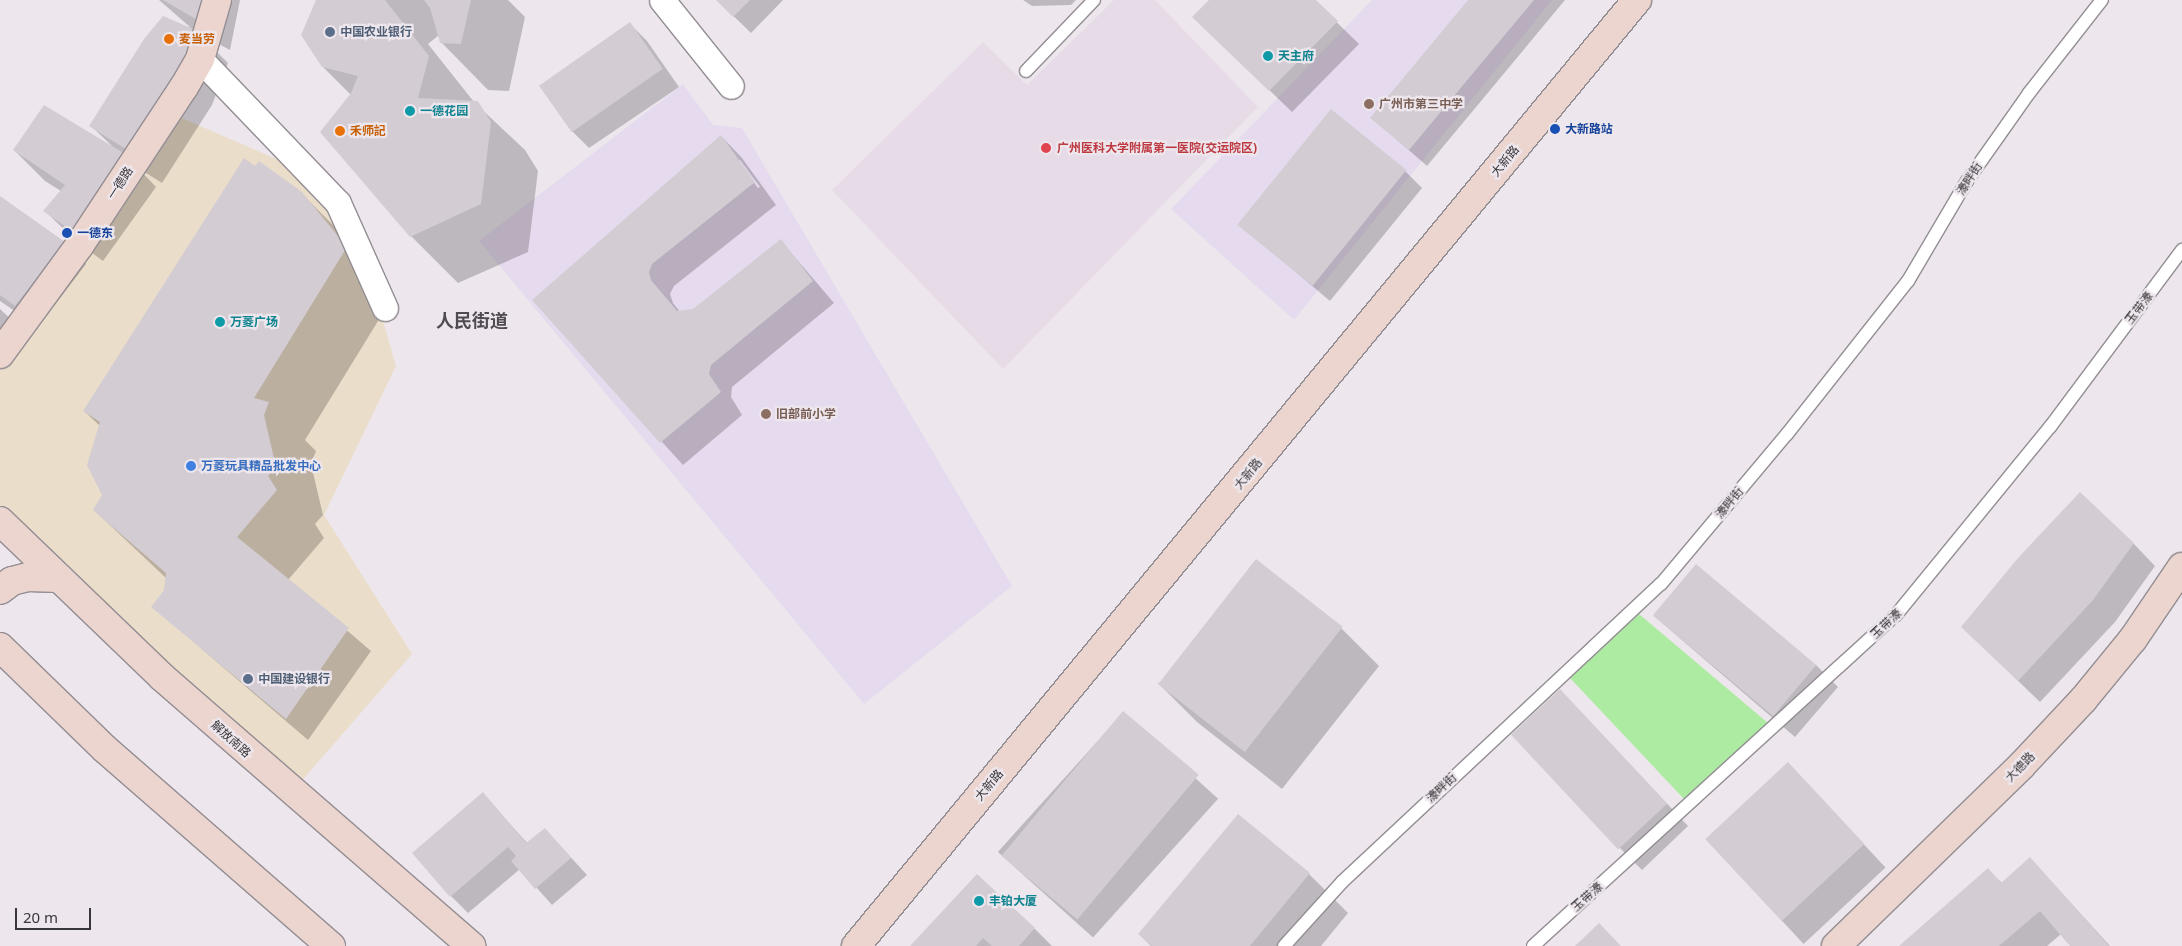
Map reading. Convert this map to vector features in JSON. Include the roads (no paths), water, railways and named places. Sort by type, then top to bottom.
[{"type":"main road","name":"一德路","points":[[0,354],[79,246],[200,59],[217,0]]},
{"type":"main road","name":"大新路","points":[[856,946],[1637,0]]},
{"type":"main road","name":"解放南路","points":[[0,522],[162,677],[471,946]]},
{"type":"main road","name":"大德路","points":[[1836,946],[2021,766],[2083,700],[2133,638],[2182,567]]},
{"type":"main road","points":[[0,590],[12,581],[28,577],[59,578]]},
{"type":"main road","points":[[0,647],[105,750],[331,946]]},
{"type":"street","points":[[662,0],[731,86]]},
{"type":"street","points":[[200,59],[338,203],[385,308]]},
{"type":"lane","points":[[1026,71],[1094,0]]},
{"type":"lane","name":"濠畔街","points":[[1284,946],[1349,875],[1661,584],[1787,434],[1908,281],[1967,181],[2029,93],[2102,0]]},
{"type":"lane","name":"玉带濠","points":[[1534,946],[1896,615],[2050,427],[2182,250]]},
{"type":"place","name":"中国农业银行","points":[[330,32]]},
{"type":"place","name":"麦当劳","points":[[169,39]]},
{"type":"place","name":"天主府","points":[[1268,56]]},
{"type":"place","name":"广州市第三中学","points":[[1369,104]]},
{"type":"place","name":"一德花园","points":[[410,111]]},
{"type":"place","name":"大新路站","points":[[1555,129]]},
{"type":"place","name":"禾师記","points":[[340,131]]},
{"type":"place","name":"广州医科大学附属第一医院(交运院区)","points":[[1046,148]]},
{"type":"place","name":"一德东","points":[[67,233]]},
{"type":"place","name":"万菱广场","points":[[220,322]]},
{"type":"place","name":"旧部前小学","points":[[766,414]]},
{"type":"place","name":"万菱玩具精品批发中心","points":[[191,466]]},
{"type":"place","name":"中国建设银行","points":[[248,679]]},
{"type":"place","name":"丰铂大厦","points":[[979,901]]},
{"type":"district","name":"人民街道","points":[[472,320]]}]
